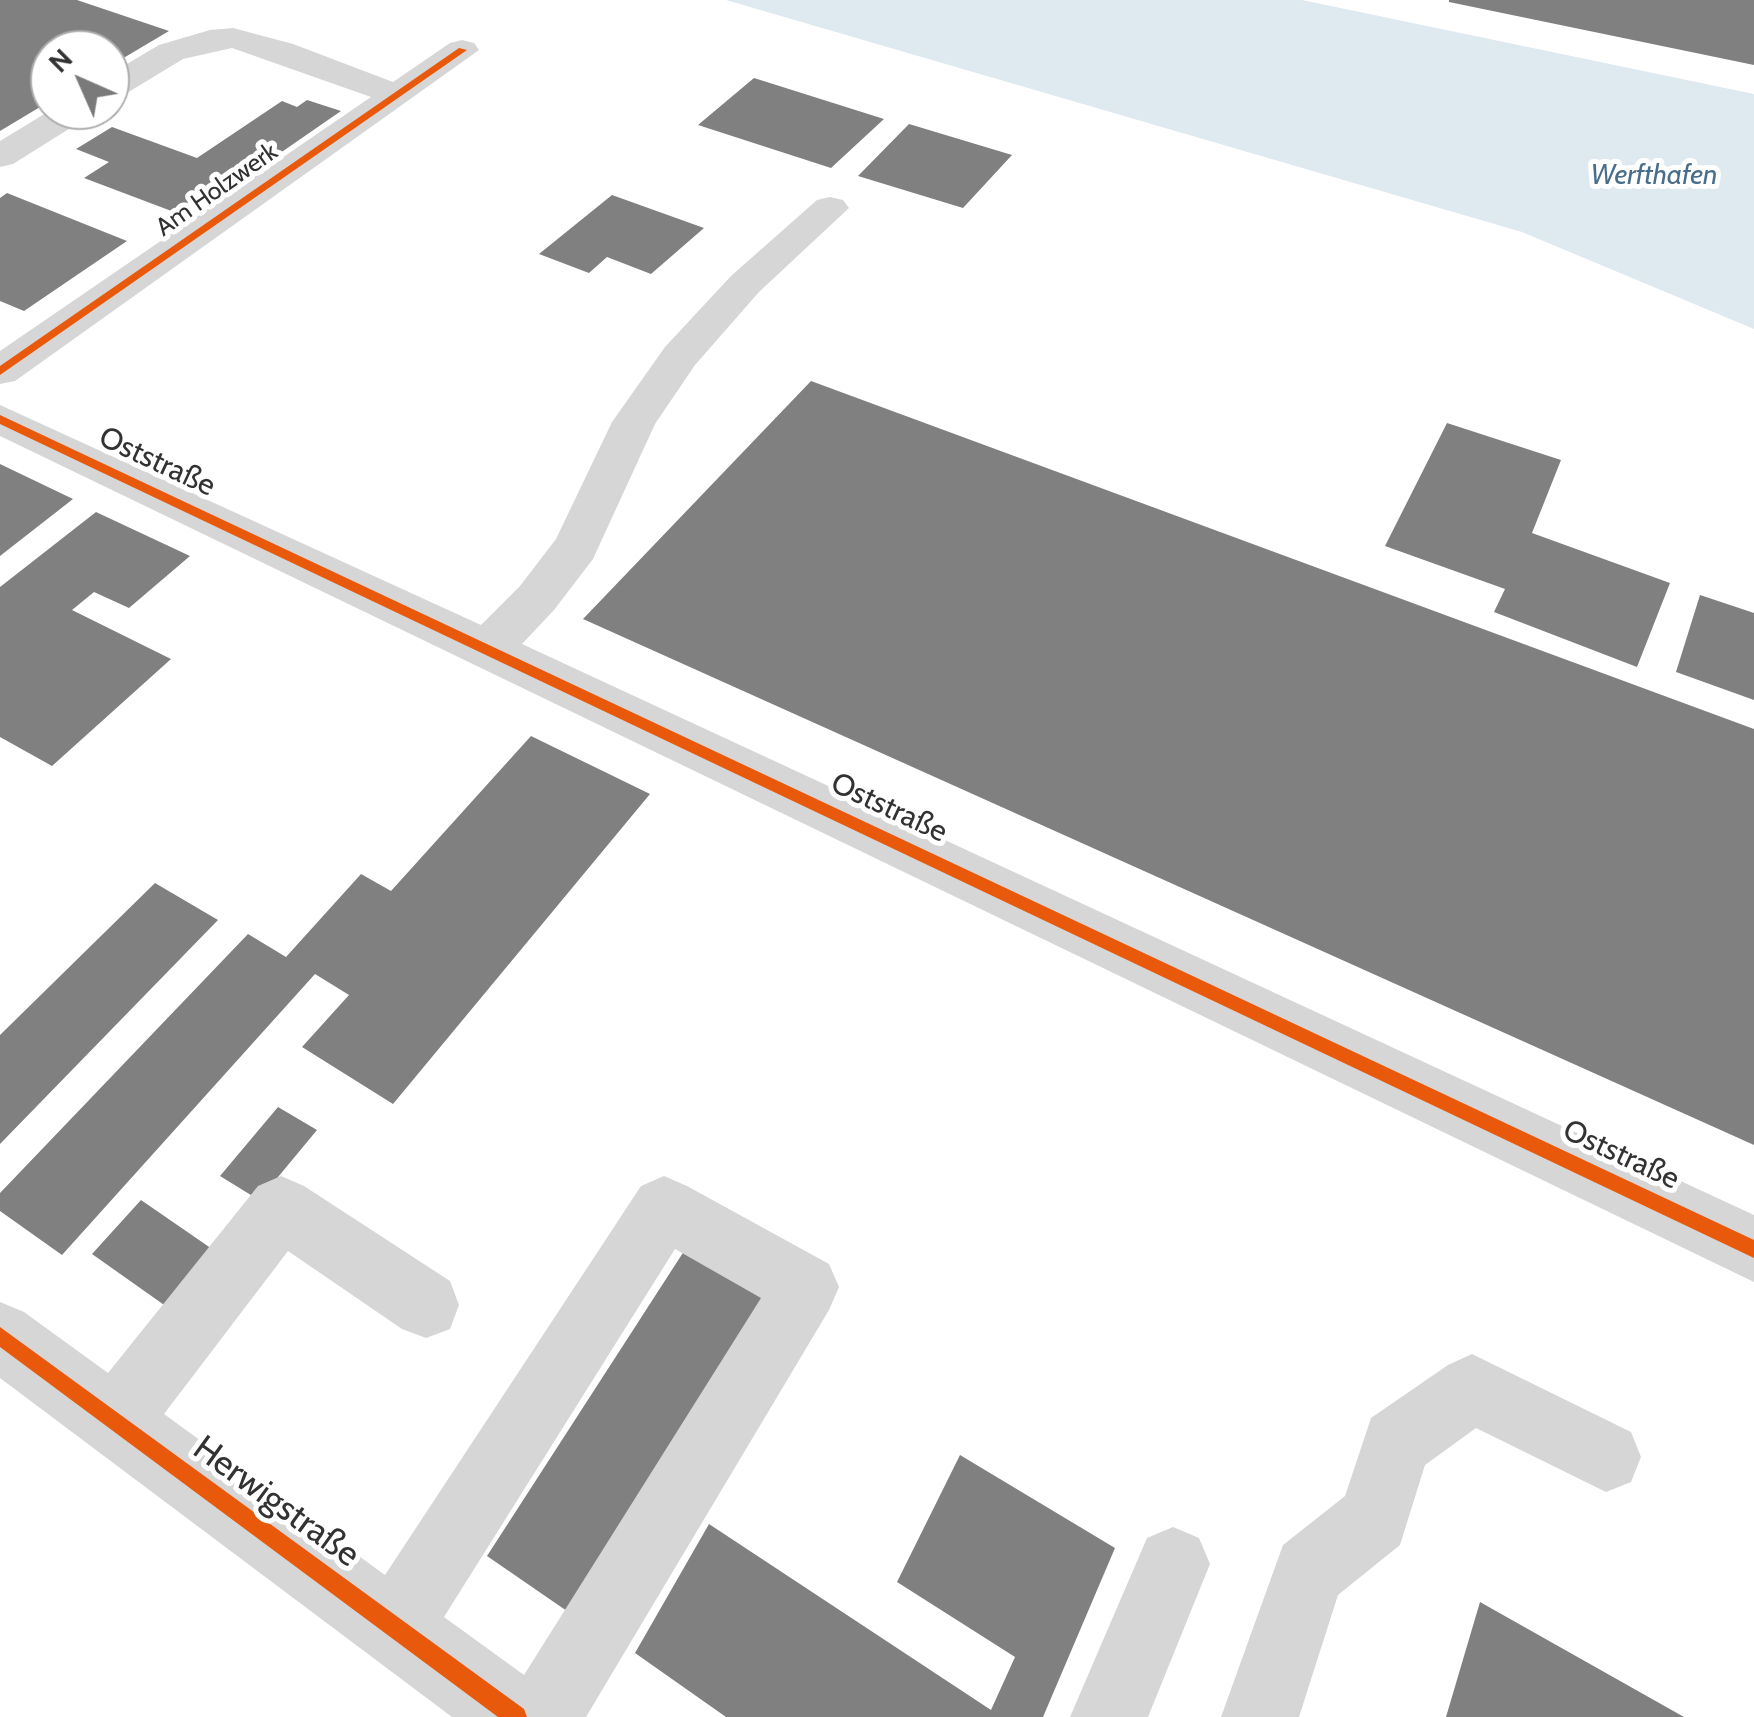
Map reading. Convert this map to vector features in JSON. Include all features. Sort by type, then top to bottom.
[{"type":"street","points":[[130,77],[171,52],[210,40],[234,38],[397,95]]},
{"type":"street","name":"Am Holzwerk","points":[[0,371],[462,50]]},
{"type":"street","points":[[0,156],[43,130]]},
{"type":"street","points":[[489,648],[576,547],[634,422],[680,356],[745,284],[830,208]]},
{"type":"street","name":"Oststraße","points":[[0,418],[1754,1249]]},
{"type":"street","points":[[115,1421],[281,1208],[426,1304]]},
{"type":"street","points":[[395,1627],[664,1208],[806,1287],[542,1717]]},
{"type":"street","name":"Herwigstraße","points":[[0,1336],[516,1717]]},
{"type":"street","points":[[1260,1717],[1309,1570],[1374,1519],[1396,1443],[1472,1389],[1606,1457]]},
{"type":"street","points":[[1109,1717],[1174,1564]]},
{"type":"water","name":"Werfthafen","points":[[726,0],[1302,0],[1754,94],[1754,329],[1522,232]]},
{"type":"building","points":[[0,0],[77,0],[169,31],[130,54],[130,30],[30,30],[30,113],[0,131]]},
{"type":"building","points":[[1754,0],[1754,65],[1449,2]]},
{"type":"building","points":[[754,78],[884,119],[831,168],[698,125]]},
{"type":"building","points":[[307,100],[341,111],[247,176],[234,171],[174,212],[84,178],[109,162],[76,149],[107,130],[120,130],[197,158],[282,101],[297,107]]},
{"type":"building","points":[[909,124],[1012,155],[963,208],[858,176]]},
{"type":"building","points":[[7,193],[127,241],[24,311],[0,301],[0,198]]},
{"type":"building","points":[[612,195],[704,228],[651,274],[607,257],[589,273],[539,254]]},
{"type":"building","points":[[811,381],[1754,729],[1754,1145],[583,619]]},
{"type":"building","points":[[1447,423],[1561,460],[1532,533],[1670,583],[1637,667],[1494,612],[1505,589],[1385,546]]},
{"type":"building","points":[[0,464],[73,499],[0,556]]},
{"type":"building","points":[[96,512],[190,556],[129,608],[94,592],[72,610],[171,659],[52,766],[0,737],[0,587]]},
{"type":"building","points":[[1700,595],[1754,613],[1754,700],[1676,672]]},
{"type":"building","points":[[531,736],[650,794],[393,1104],[302,1047],[349,995],[315,974],[62,1255],[0,1211],[0,1193],[248,934],[286,957],[361,874],[391,891]]},
{"type":"building","points":[[155,883],[218,920],[0,1144],[0,1035]]},
{"type":"building","points":[[278,1107],[317,1130],[259,1200],[220,1176]]},
{"type":"building","points":[[141,1200],[215,1251],[167,1307],[92,1254]]},
{"type":"building","points":[[688,1245],[774,1295],[580,1620],[487,1556]]},
{"type":"building","points":[[960,1455],[1115,1548],[1043,1717],[726,1717],[635,1653],[709,1524],[991,1710],[1015,1657],[897,1582]]},
{"type":"building","points":[[1480,1602],[1684,1717],[1446,1717]]},
{"type":"cycle path","points":[[0,371],[462,50]]},
{"type":"cycle path","points":[[0,419],[1754,1249]]},
{"type":"cycle path","points":[[0,1336],[516,1717]]}]
